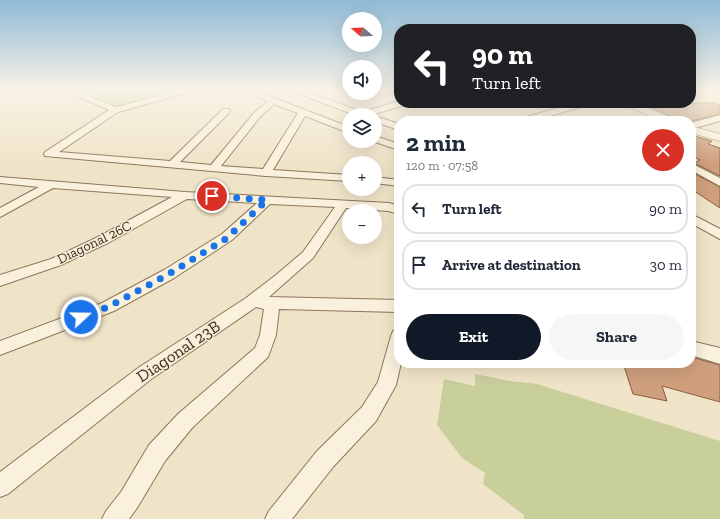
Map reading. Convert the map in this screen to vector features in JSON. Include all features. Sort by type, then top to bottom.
[{"type":"street","points":[[106,115],[49,154],[266,173],[342,178]]},
{"type":"street","points":[[172,165],[222,115]]},
{"type":"street","points":[[214,168],[257,115]]},
{"type":"street","points":[[266,173],[301,115]]},
{"type":"street","points":[[311,115],[342,128]]},
{"type":"street","points":[[696,125],[720,118]]},
{"type":"street","points":[[382,121],[394,125]]},
{"type":"street","points":[[335,125],[342,122]]},
{"type":"street","points":[[696,131],[720,138]]},
{"type":"street","points":[[382,141],[394,145]]},
{"type":"street","points":[[696,169],[720,183]]},
{"type":"street","points":[[0,180],[185,195],[343,204]]},
{"type":"street","points":[[382,181],[394,182]]},
{"type":"street","points":[[0,213],[50,185]]},
{"type":"street","name":"Diagonal 26C","points":[[0,281],[56,262],[97,243],[185,195]]},
{"type":"street","points":[[0,348],[108,307],[169,274],[227,238],[267,200]]},
{"type":"street","name":"Diagonal 23B","points":[[0,486],[144,374],[252,302],[308,255],[342,205]]},
{"type":"street","points":[[382,207],[394,208]]},
{"type":"street","points":[[696,221],[720,235]]},
{"type":"street","points":[[252,302],[272,304],[394,306]]},
{"type":"street","points":[[114,519],[129,500],[157,453],[185,421],[234,375],[262,352],[268,335],[272,304]]},
{"type":"street","points":[[696,349],[720,356]]},
{"type":"street","points":[[277,519],[325,459],[369,414],[387,385],[394,356]]},
{"type":"green space","points":[[475,374],[510,381],[537,384],[720,441],[720,519],[524,519],[524,515],[483,484],[485,473],[462,458],[437,425],[444,379],[475,386]]},
{"type":"building","points":[[669,115],[715,115],[696,120],[696,116]]},
{"type":"building","points":[[696,136],[712,141],[708,144],[720,148],[720,176],[696,164],[696,162],[700,160],[696,158]]},
{"type":"building","points":[[696,175],[720,187],[720,208],[696,192]]},
{"type":"building","points":[[696,358],[720,365],[720,402],[662,386],[667,401],[633,394],[625,368],[696,368]]},
{"type":"route","points":[[81,317],[108,307],[169,274],[227,238],[267,200],[212,196]]}]
